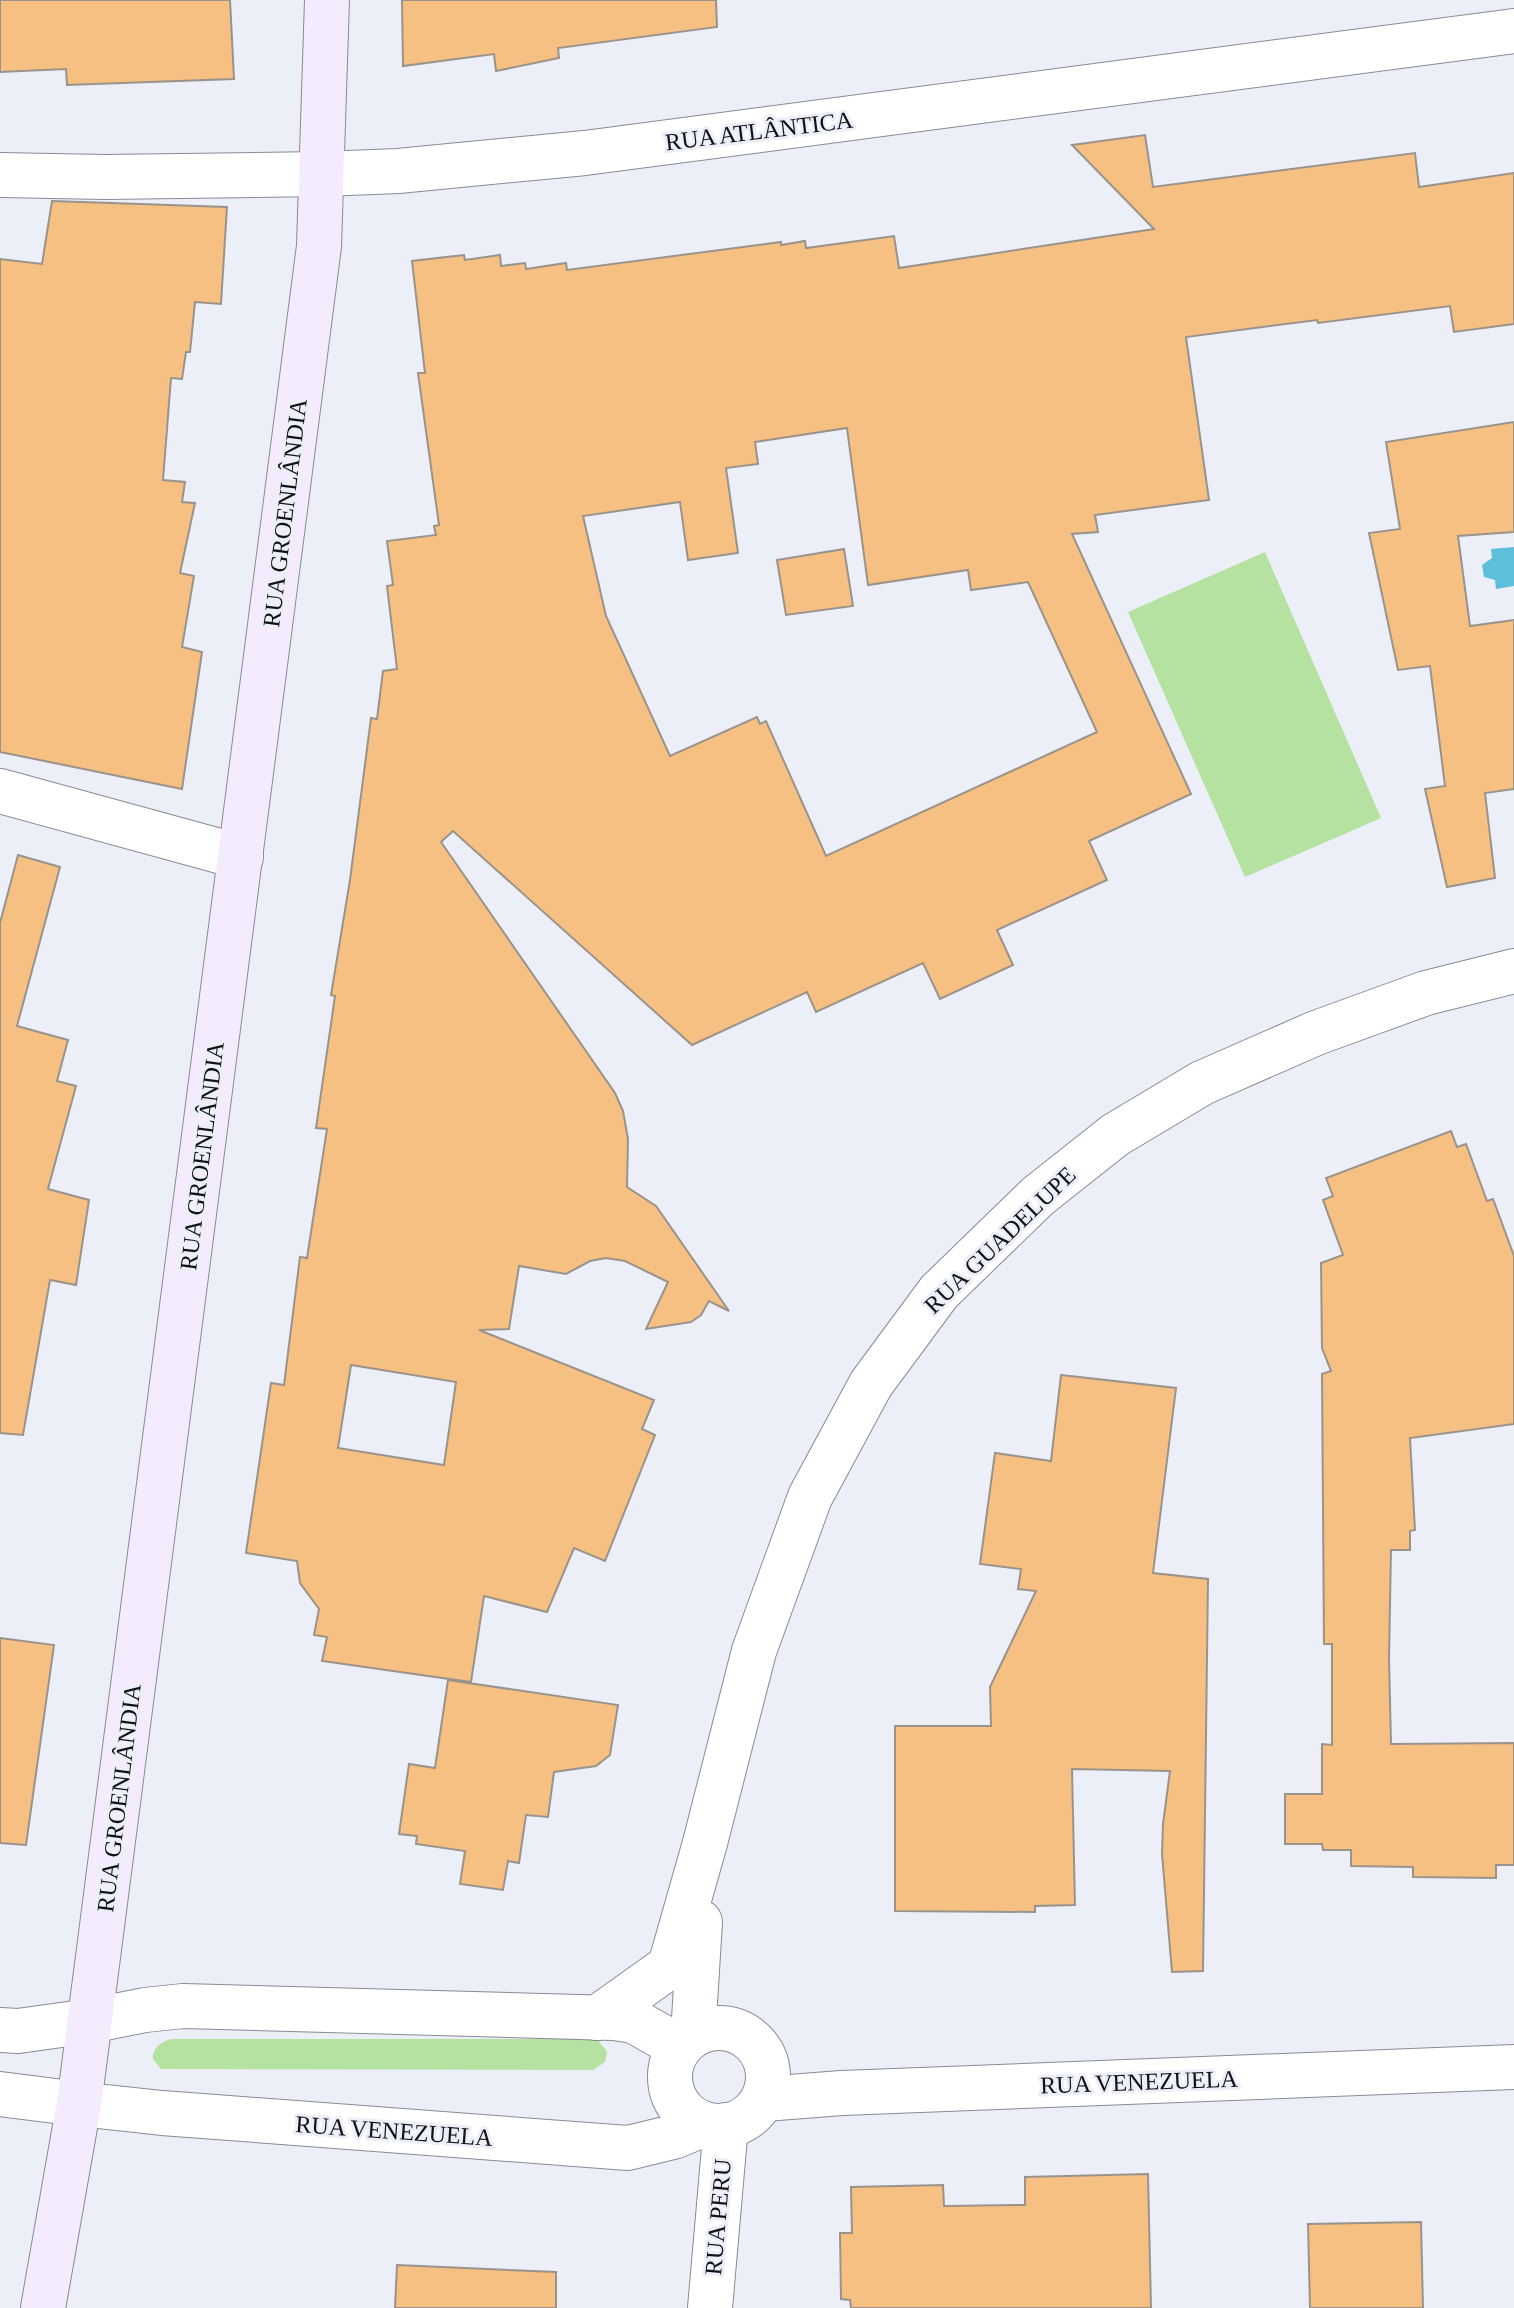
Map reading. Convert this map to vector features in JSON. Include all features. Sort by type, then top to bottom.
[{"type":"main road","name":"RUA GROENLÂNDIA","points":[[43,2308],[79,2104],[319,246],[327,0]]},
{"type":"street","name":"RUA ATLÂNTICA","points":[[0,175],[105,177],[398,171],[585,153],[1514,31]]},
{"type":"street","points":[[0,791],[241,857]]},
{"type":"street","name":"RUA GUADELUPE","points":[[597,2018],[670,1966],[754,1651],[810,1497],[871,1384],[939,1292],[1038,1196],[1115,1135],[1202,1083],[1316,1033],[1426,993],[1514,971]]},
{"type":"street","name":"RUA GUADELUPE","points":[[687,2041],[705,1843]]},
{"type":"street","points":[[0,2030],[18,2031],[183,2006],[597,2018],[634,2021],[687,2041]]},
{"type":"street","points":[[708,2029],[731,2029],[752,2040],[764,2058],[768,2074],[764,2099],[748,2117],[734,2124],[716,2124],[688,2115],[677,2104],[671,2088],[670,2072],[674,2056],[687,2041],[708,2029]]},
{"type":"street","name":"RUA VENEZUELA","points":[[764,2099],[842,2093],[1514,2067]]},
{"type":"street","name":"RUA VENEZUELA","points":[[0,2094],[162,2113],[628,2148],[716,2124]]},
{"type":"street","name":"RUA PERU","points":[[710,2308],[716,2124]]},
{"type":"green space","points":[[1265,552],[1381,818],[1245,877],[1128,612]]},
{"type":"green space","points":[[171,2039],[574,2039],[598,2040],[607,2052],[605,2062],[593,2070],[161,2069],[153,2059],[154,2052]]},
{"type":"water","points":[[1514,547],[1514,586],[1496,589],[1495,580],[1484,577],[1482,565],[1492,558],[1491,549]]},
{"type":"building","points":[[0,0],[230,0],[234,79],[67,85],[66,69],[0,72]]},
{"type":"building","points":[[402,0],[716,0],[717,27],[558,48],[559,58],[496,71],[494,54],[403,66]]},
{"type":"building","points":[[1145,135],[1153,187],[1415,153],[1419,187],[1514,173],[1514,324],[1454,332],[1450,306],[1186,337],[1209,500],[1095,515],[1098,532],[1072,534],[1191,794],[1089,841],[1107,880],[997,930],[1013,965],[940,999],[923,963],[816,1012],[807,992],[692,1045],[453,831],[441,842],[615,1093],[623,1111],[628,1139],[627,1187],[656,1206],[729,1311],[709,1301],[701,1315],[691,1322],[646,1329],[668,1282],[625,1261],[606,1258],[590,1261],[566,1274],[519,1266],[509,1329],[479,1330],[654,1400],[642,1429],[655,1435],[605,1561],[574,1548],[547,1612],[484,1596],[471,1682],[322,1661],[327,1637],[314,1635],[319,1609],[300,1583],[297,1561],[246,1553],[271,1383],[284,1385],[300,1257],[307,1258],[327,1129],[316,1128],[335,996],[331,995],[371,718],[377,719],[383,671],[397,669],[387,586],[393,585],[387,541],[436,535],[434,526],[439,525],[418,373],[425,373],[412,261],[464,255],[465,260],[500,255],[501,266],[525,263],[526,269],[566,263],[567,270],[781,242],[781,245],[805,241],[806,248],[894,236],[899,268],[1154,229],[1072,145]],"holes":[[[847,428],[868,585],[968,570],[971,590],[1028,582],[1097,732],[826,856],[766,721],[760,724],[757,717],[670,756],[606,616],[583,516],[680,502],[688,560],[738,553],[726,468],[758,464],[755,442]],[[351,1365],[456,1382],[444,1465],[338,1448]]]},
{"type":"building","points":[[52,201],[227,207],[221,304],[195,302],[190,352],[186,352],[182,379],[171,378],[163,480],[185,482],[182,502],[195,503],[180,573],[194,576],[182,647],[202,652],[182,789],[0,752],[0,259],[42,264]]},
{"type":"building","points":[[1514,422],[1514,532],[1458,536],[1470,626],[1514,620],[1514,789],[1485,793],[1495,878],[1447,887],[1425,789],[1445,786],[1430,666],[1398,670],[1369,533],[1400,529],[1386,442]]},
{"type":"building","points":[[844,549],[853,606],[786,615],[777,560]]},
{"type":"building","points":[[18,855],[60,867],[17,1026],[68,1040],[57,1081],[76,1086],[48,1189],[89,1200],[76,1285],[50,1280],[23,1435],[0,1433],[0,923]]},
{"type":"building","points":[[1451,1131],[1457,1147],[1466,1144],[1487,1201],[1493,1199],[1514,1256],[1514,1424],[1410,1438],[1415,1530],[1410,1531],[1410,1550],[1391,1550],[1391,1744],[1514,1743],[1514,1865],[1496,1865],[1496,1878],[1413,1877],[1413,1867],[1351,1866],[1351,1850],[1323,1850],[1322,1844],[1285,1844],[1285,1794],[1322,1794],[1322,1744],[1332,1745],[1332,1644],[1324,1644],[1322,1374],[1331,1371],[1322,1348],[1321,1263],[1343,1255],[1323,1200],[1333,1196],[1326,1178]]},
{"type":"building","points":[[1061,1375],[1176,1388],[1153,1573],[1208,1579],[1203,1971],[1172,1972],[1162,1854],[1170,1771],[1072,1769],[1075,1905],[1035,1906],[1035,1912],[895,1911],[895,1726],[991,1726],[990,1687],[1036,1591],[1018,1589],[1021,1569],[980,1564],[995,1453],[1051,1461]]},
{"type":"building","points":[[0,1638],[54,1645],[26,1845],[0,1843]]},
{"type":"building","points":[[448,1680],[618,1705],[610,1755],[596,1766],[554,1772],[548,1817],[526,1815],[519,1863],[508,1861],[503,1890],[460,1884],[465,1851],[416,1844],[417,1836],[399,1834],[409,1764],[435,1768]]},
{"type":"building","points":[[1148,2174],[1151,2308],[851,2308],[850,2300],[841,2299],[840,2233],[852,2233],[851,2187],[943,2185],[944,2206],[1025,2205],[1025,2177]]},
{"type":"building","points":[[1421,2222],[1423,2308],[1310,2308],[1308,2224]]},
{"type":"building","points":[[397,2265],[556,2272],[556,2308],[395,2308]]}]
